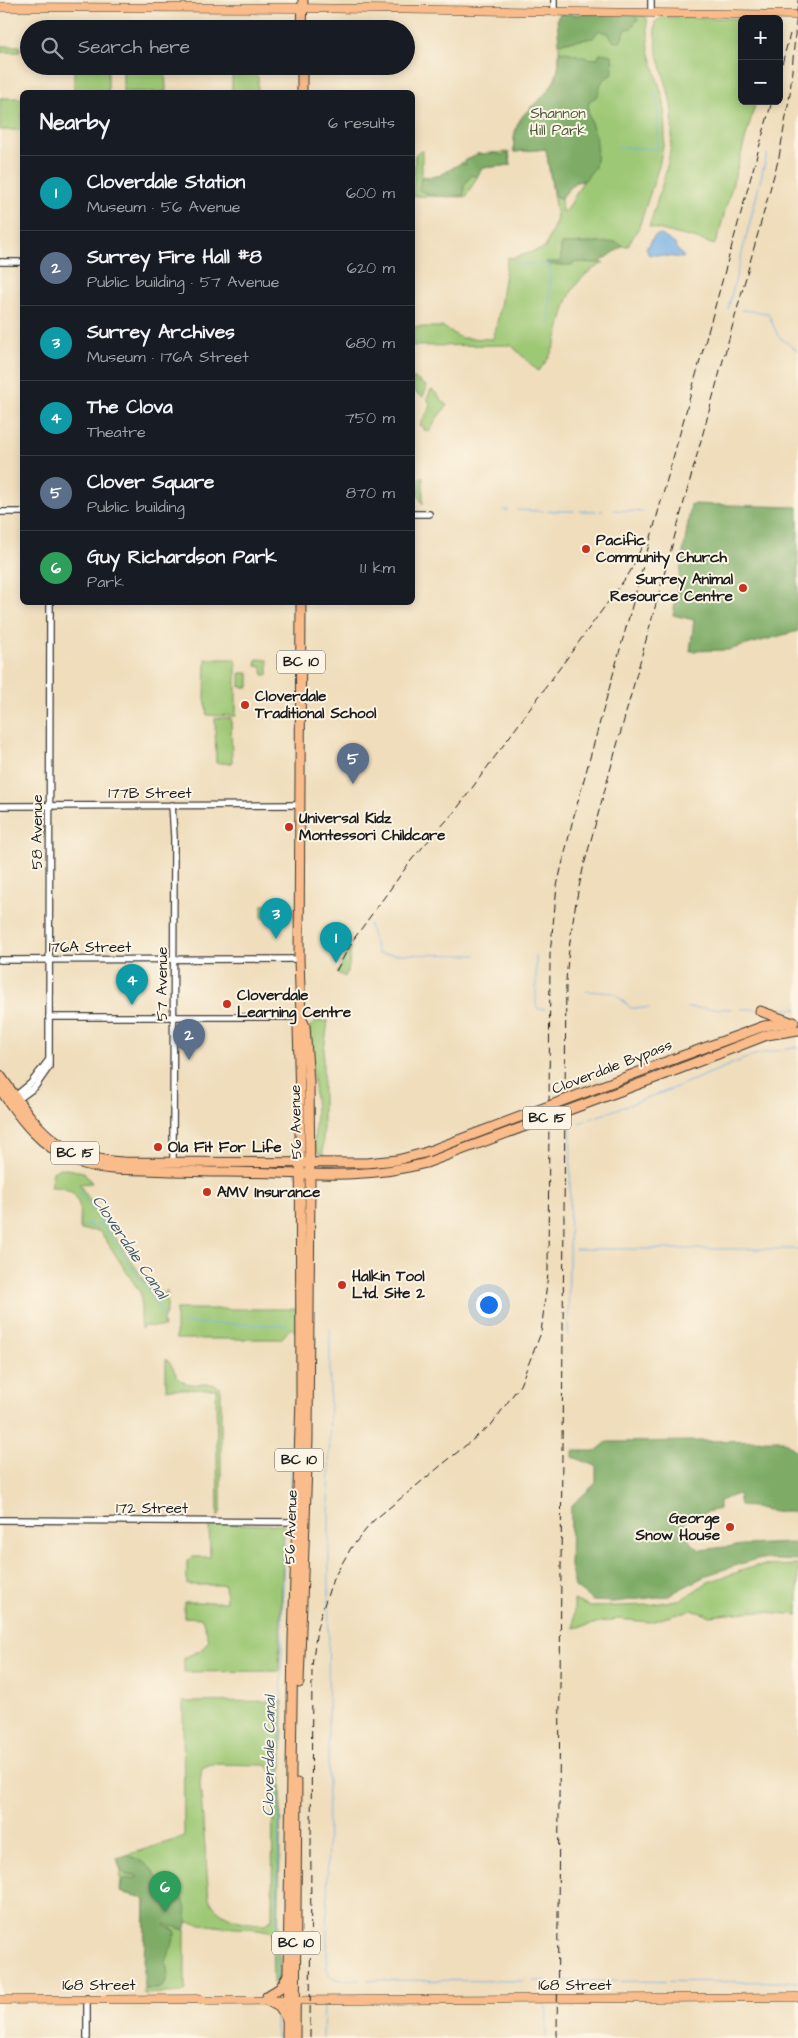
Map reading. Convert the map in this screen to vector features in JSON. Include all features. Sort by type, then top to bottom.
[{"type":"highway","points":[[302,4],[302,20]]},
{"type":"highway","points":[[302,75],[302,90]]},
{"type":"highway","name":"56 Avenue","points":[[295,2038],[288,1974],[293,1639],[308,1440],[310,1194],[300,1141],[298,1026],[301,1017],[299,959],[301,605]]},
{"type":"highway","points":[[760,1011],[797,1024]]},
{"type":"highway","name":"56 Avenue","points":[[301,1017],[305,1026],[309,1082],[310,1148],[305,1163]]},
{"type":"highway","name":"Cloverdale Bypass","points":[[0,1089],[14,1100],[50,1138],[80,1155],[112,1161],[327,1163],[389,1161],[424,1153],[764,1026],[797,1024]]},
{"type":"highway","name":"Cloverdale Bypass","points":[[0,1075],[28,1128],[44,1144],[66,1157],[90,1166],[133,1170],[326,1174],[382,1172],[426,1163],[797,1024]]},
{"type":"highway","points":[[286,1163],[293,1156],[300,1141]]},
{"type":"highway","points":[[310,1148],[327,1163]]},
{"type":"highway","points":[[284,1172],[293,1180],[300,1192]]},
{"type":"highway","name":"56 Avenue","points":[[287,2038],[287,2019],[291,1998],[299,1676],[301,1522],[300,1192],[305,1173]]},
{"type":"highway","points":[[310,1194],[318,1181],[326,1174]]},
{"type":"highway","points":[[287,2019],[279,2007],[266,1998],[280,1988],[288,1974]]},
{"type":"main road","points":[[0,7],[302,4],[798,15]]},
{"type":"main road","name":"168 Street","points":[[0,2000],[87,1998],[197,1999],[207,1997],[352,1999],[798,1997]]},
{"type":"street","points":[[554,0],[554,11]]},
{"type":"street","points":[[651,0],[652,12]]},
{"type":"street","points":[[0,262],[20,262]]},
{"type":"street","points":[[0,512],[20,512]]},
{"type":"street","points":[[415,514],[429,514]]},
{"type":"street","name":"58 Avenue","points":[[14,1100],[35,1087],[45,1075],[48,1067],[50,605]]},
{"type":"street","name":"57 Avenue","points":[[172,805],[174,837],[173,1162]]},
{"type":"street","name":"177B Street","points":[[0,806],[301,805]]},
{"type":"street","name":"176A Street","points":[[0,960],[299,959]]},
{"type":"street","points":[[49,1017],[301,1017]]},
{"type":"street","name":"172 Street","points":[[0,1520],[301,1522]]},
{"type":"street","points":[[87,1998],[87,2038]]},
{"type":"green space","points":[[560,14],[632,14],[638,19],[631,28],[626,29],[620,42],[614,42],[608,33],[599,30],[593,38],[559,43],[557,18]]},
{"type":"green space","points":[[632,14],[647,18],[649,50],[664,102],[665,136],[659,166],[639,227],[628,246],[561,244],[561,262],[548,265],[572,262],[604,263],[587,274],[575,286],[568,300],[549,358],[538,371],[511,345],[415,346],[415,327],[443,327],[461,338],[493,339],[508,257],[513,258],[545,248],[557,218],[546,149],[514,152],[514,138],[517,127],[521,118],[548,91],[556,77],[559,43],[592,38],[599,30],[608,33]],"holes":[[[583,181],[568,209],[562,212],[561,198],[575,182]]]},
{"type":"green space","points":[[663,17],[738,18],[738,105],[755,105],[714,245],[649,227],[667,165],[672,132],[670,100],[656,42],[655,22]]},
{"type":"green space","points":[[0,46],[20,46],[20,52],[0,52]]},
{"type":"green space","name":"Shannon Hill Park","points":[[559,51],[592,59],[597,59],[600,53],[612,55],[613,74],[603,81],[598,95],[589,101],[588,113],[597,142],[595,167],[584,181],[575,182],[561,198],[554,196],[546,149],[514,152],[514,138],[521,118],[548,91],[556,78]]},
{"type":"green space","points":[[74,75],[108,75],[108,90],[74,90]]},
{"type":"green space","points":[[123,75],[165,75],[166,90],[123,90]]},
{"type":"green space","points":[[232,75],[256,75],[258,77],[258,90],[232,90]]},
{"type":"green space","points":[[0,98],[20,98],[20,130],[0,130]]},
{"type":"green space","name":"Shannon Hill Park","points":[[422,150],[422,177],[439,176],[477,154],[509,152],[511,165],[482,168],[466,197],[415,196],[415,155]]},
{"type":"green space","name":"Shannon Hill Park","points":[[495,153],[502,156],[508,153],[511,165],[482,168],[477,177],[472,175],[464,185],[464,195],[441,196],[419,190],[421,177],[439,176],[461,163],[466,165],[465,161],[477,154]]},
{"type":"green space","points":[[616,242],[623,246],[599,263],[573,262],[572,265],[548,265],[546,262],[561,262],[561,244]]},
{"type":"green space","points":[[415,378],[427,387],[423,397],[415,392]]},
{"type":"green space","points":[[431,390],[447,406],[436,419],[429,432],[420,425],[431,406],[427,398]]},
{"type":"green space","points":[[423,478],[423,504],[417,494],[418,488],[415,482]]},
{"type":"green space","points":[[691,504],[798,507],[798,631],[728,650],[690,651],[694,620],[673,615]]},
{"type":"green space","points":[[206,659],[236,659],[236,716],[207,715],[205,697]]},
{"type":"green space","points":[[257,659],[268,660],[268,675],[263,675],[262,667],[256,666]]},
{"type":"green space","points":[[240,673],[249,673],[249,687],[240,687]]},
{"type":"green space","points":[[215,718],[231,718],[232,763],[216,763]]},
{"type":"green space","points":[[262,905],[271,905],[271,918],[262,918]]},
{"type":"green space","points":[[350,947],[349,966],[345,977],[337,973]]},
{"type":"green space","points":[[317,1021],[328,1021],[323,1058],[323,1156],[317,1151],[314,1142],[316,1111],[309,1027]]},
{"type":"green space","points":[[60,1168],[84,1172],[92,1183],[79,1184],[151,1290],[159,1291],[164,1295],[167,1290],[167,1309],[163,1321],[164,1327],[144,1326],[141,1329],[141,1294],[100,1231],[80,1230],[79,1205],[74,1194],[68,1190],[50,1187],[53,1172]]},
{"type":"green space","points":[[176,1309],[296,1309],[296,1331],[291,1328],[281,1339],[176,1339]]},
{"type":"green space","points":[[166,1359],[182,1381],[191,1384],[213,1384],[218,1386],[221,1391],[221,1510],[218,1517],[216,1389],[166,1389]]},
{"type":"green space","points":[[783,1440],[798,1452],[798,1512],[774,1512],[740,1506],[738,1494],[719,1501],[719,1509],[694,1515],[685,1522],[689,1541],[700,1550],[742,1545],[793,1543],[798,1546],[798,1561],[756,1559],[707,1575],[667,1596],[613,1602],[593,1601],[575,1587],[570,1566],[571,1506],[596,1483],[596,1466],[573,1457],[573,1451],[596,1451],[607,1442]]},
{"type":"green space","points":[[209,1523],[284,1525],[279,1671],[184,1672],[184,1658],[201,1650],[209,1640],[202,1618],[184,1617],[184,1602],[226,1602],[225,1585],[187,1585],[187,1561],[192,1557],[210,1557]]},
{"type":"green space","points":[[798,1565],[798,1615],[755,1611],[711,1616],[691,1610],[650,1622],[617,1619],[574,1628],[574,1600],[590,1607],[649,1605],[682,1599],[708,1582],[756,1566]]},
{"type":"green space","points":[[283,1701],[278,1942],[280,1971],[277,1982],[274,1984],[272,1932],[260,1929],[219,1927],[185,1922],[185,1992],[144,1994],[145,1900],[141,1897],[120,1892],[121,1872],[117,1858],[184,1837],[183,1702]],"holes":[[[211,1764],[268,1766],[273,1775],[272,1919],[266,1924],[233,1919],[219,1911],[209,1898],[200,1783],[202,1768]]]},
{"type":"green space","points":[[127,1855],[148,1866],[163,1885],[165,1877],[168,1876],[177,1886],[186,1909],[187,1924],[185,1930],[165,1924],[164,1926],[175,1930],[176,1933],[166,1962],[168,1975],[164,1986],[158,1989],[144,1989],[145,1900],[141,1897],[120,1892],[123,1879],[137,1878],[136,1875],[126,1875],[121,1870],[117,1858]]},
{"type":"water","points":[[660,234],[675,244],[684,257],[648,254],[646,247],[648,247],[654,236]]},
{"type":"waterway","points":[[617,147],[658,149],[658,104],[655,91]]},
{"type":"waterway","points":[[728,309],[767,154]]},
{"type":"waterway","points":[[515,264],[550,264],[549,326]]},
{"type":"waterway","points":[[741,310],[768,313],[778,336],[798,351]]},
{"type":"waterway","points":[[503,510],[508,510]]},
{"type":"waterway","points":[[517,510],[543,511]]},
{"type":"waterway","points":[[614,510],[644,512]]},
{"type":"waterway","points":[[548,511],[574,511]]},
{"type":"waterway","points":[[580,511],[596,511]]},
{"type":"waterway","points":[[369,924],[378,954],[476,955]]},
{"type":"waterway","points":[[536,955],[536,1005],[538,1009],[545,1009]]},
{"type":"waterway","points":[[587,991],[614,993],[631,1008],[649,1008]]},
{"type":"waterway","points":[[687,1008],[731,1009]]},
{"type":"waterway","points":[[742,1009],[756,1009]]},
{"type":"waterway","points":[[766,1009],[798,1009]]},
{"type":"waterway","points":[[579,1123],[664,1092],[754,1055],[798,1047]]},
{"type":"waterway","points":[[568,1335],[571,1126]]},
{"type":"waterway","name":"Cloverdale Canal","points":[[78,1190],[144,1284],[164,1317]]},
{"type":"waterway","points":[[84,1226],[89,1222],[91,1227],[102,1226]]},
{"type":"waterway","points":[[575,1249],[798,1249]]},
{"type":"waterway","name":"Cloverdale Canal","points":[[182,1323],[287,1325]]},
{"type":"waterway","points":[[330,1329],[327,1969],[330,1977],[340,1980],[360,1980]]},
{"type":"waterway","name":"Cloverdale Canal","points":[[287,1514],[291,1493],[293,1403]]},
{"type":"waterway","name":"Cloverdale Canal","points":[[276,1982],[284,1530]]},
{"type":"waterway","points":[[368,1980],[524,1981]]},
{"type":"waterway","points":[[533,1981],[547,1981]]},
{"type":"waterway","points":[[542,1987],[543,1981]]},
{"type":"waterway","points":[[562,1981],[798,1982]]},
{"type":"waterway","points":[[543,2002],[547,2011],[546,2038]]},
{"type":"waterway","points":[[323,2038],[324,2004]]},
{"type":"waterway","name":"Cloverdale Canal","points":[[276,2018],[276,2038]]},
{"type":"railway","points":[[557,2038],[566,981],[569,953],[574,911],[583,869],[779,157],[790,94],[798,0]]},
{"type":"railway","points":[[783,60],[790,34]]},
{"type":"railway","points":[[310,2038],[312,1666],[317,1628],[333,1579],[351,1548],[373,1521],[492,1424],[520,1385],[541,1333],[548,1274],[550,954],[557,886],[573,819],[771,105]]},
{"type":"railway","points":[[336,971],[353,940],[413,858],[456,810],[630,572],[643,544]]},
{"type":"place","name":"Pacific Community Church","points":[[586,549]]},
{"type":"place","name":"Surrey Animal Resource Centre","points":[[743,588]]},
{"type":"place","name":"Cloverdale Traditional School","points":[[245,705]]},
{"type":"place","name":"Clover Square","points":[[353,784]]},
{"type":"place","name":"Universal Kidz Montessori Childcare","points":[[289,827]]},
{"type":"place","name":"Surrey Archives","points":[[276,939]]},
{"type":"place","name":"Cloverdale Station","points":[[336,963]]},
{"type":"place","name":"Cloverdale Learning Centre","points":[[227,1004]]},
{"type":"place","name":"The Clova","points":[[132,1005]]},
{"type":"place","name":"Surrey Fire Hall #8","points":[[189,1060]]},
{"type":"place","name":"Ola Fit For Life","points":[[158,1147]]},
{"type":"place","name":"AMV Insurance","points":[[207,1192]]},
{"type":"place","name":"Halkin Tool Ltd. Site 2","points":[[342,1285]]},
{"type":"place","name":"George Snow House","points":[[730,1527]]},
{"type":"place","name":"Guy Richardson Park","points":[[165,1912]]}]
